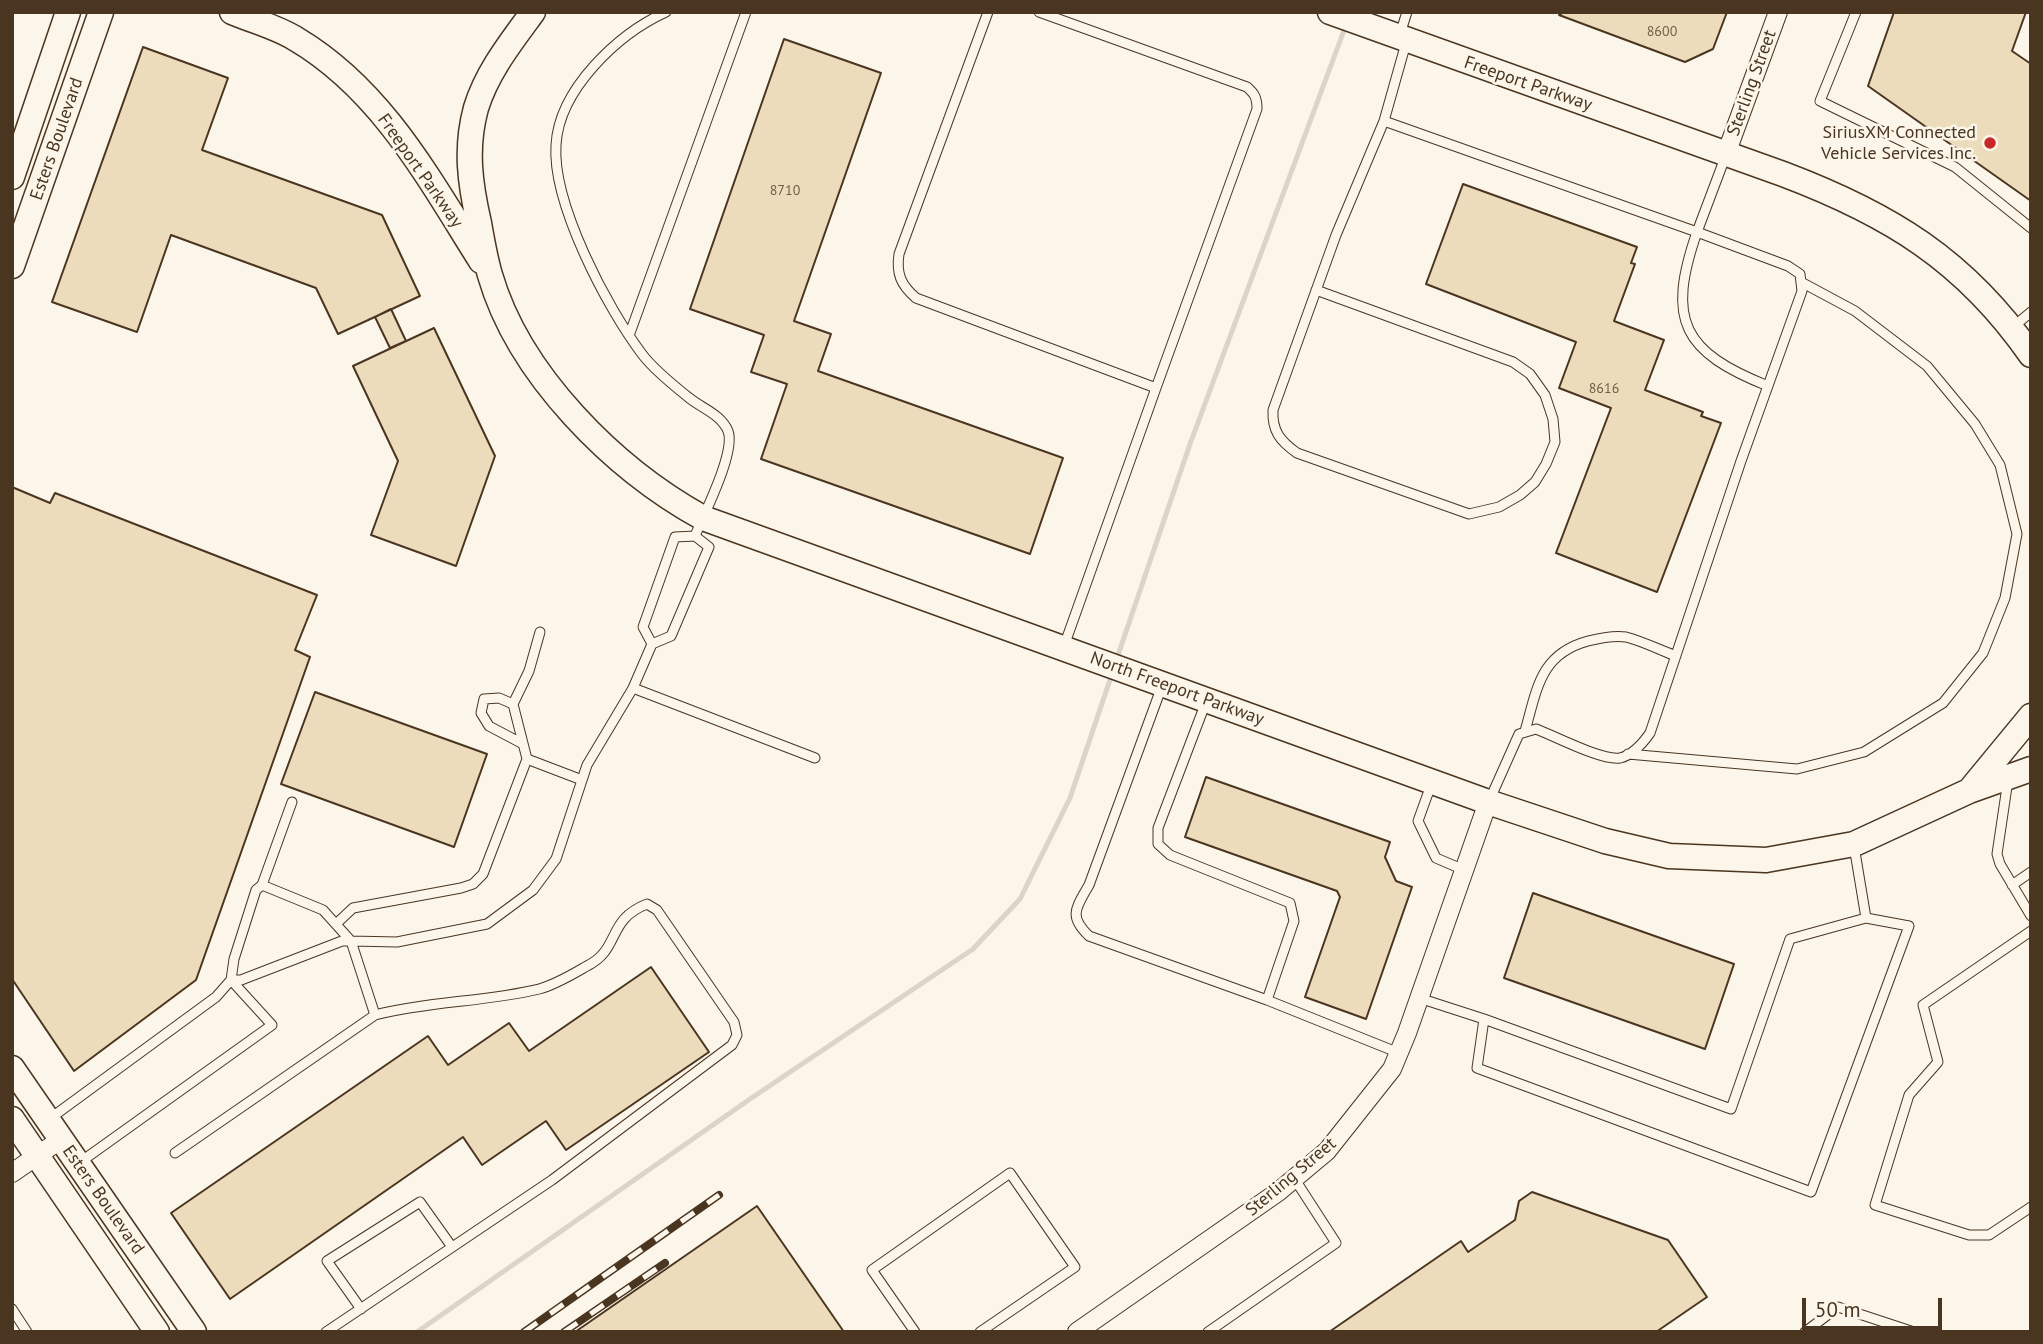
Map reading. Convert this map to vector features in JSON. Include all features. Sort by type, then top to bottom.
[{"type":"main road","name":"Esters Boulevard","points":[[12,177],[68,12]]},
{"type":"main road","name":"Esters Boulevard","points":[[12,266],[101,12]]},
{"type":"main road","name":"Freeport Parkway","points":[[232,12],[294,37],[345,75],[374,104],[429,177],[490,276]]},
{"type":"main road","points":[[490,276],[470,183],[470,139],[476,107],[496,64],[533,12]]},
{"type":"main road","name":"Freeport Parkway","points":[[1330,12],[1824,189],[1911,234],[2021,320],[2031,355]]},
{"type":"main road","name":"North Freeport Parkway","points":[[490,276],[526,350],[566,406],[606,448],[674,502],[699,527],[1069,649],[1488,802],[1605,841],[1669,856],[1766,859],[1854,844],[1969,791]]},
{"type":"main road","points":[[1969,791],[2031,716]]},
{"type":"main road","points":[[1969,791],[2020,773]]},
{"type":"main road","name":"Esters Boulevard","points":[[12,1069],[194,1332]]},
{"type":"main road","name":"Esters Boulevard","points":[[12,1119],[157,1332]]},
{"type":"street","name":"Sterling Street","points":[[1726,154],[1778,12]]},
{"type":"street","name":"Sterling Street","points":[[1077,1332],[1194,1253],[1294,1178],[1327,1151],[1361,1110],[1392,1069],[1399,1053],[1488,802]]},
{"type":"street","points":[[12,1173],[37,1156],[54,1130]]},
{"type":"lane","points":[[652,644],[643,627],[675,537],[699,527],[729,451],[729,432],[718,417],[688,397],[642,355],[600,284],[578,238],[562,194],[556,145],[570,97],[605,53],[666,12]]},
{"type":"lane","points":[[630,333],[746,12]]},
{"type":"lane","points":[[988,12],[899,254],[897,268],[903,286],[916,298],[1156,388]]},
{"type":"lane","points":[[1039,12],[1247,87],[1257,101],[1156,388],[1069,649]]},
{"type":"lane","points":[[1316,290],[1497,354],[1530,374],[1545,395],[1553,419],[1555,442],[1535,482],[1499,507],[1469,514],[1297,453],[1276,434],[1273,410],[1316,290],[1384,121],[1407,12]]},
{"type":"lane","points":[[1856,12],[1820,101],[1955,167],[2031,228]]},
{"type":"lane","points":[[1384,121],[1697,232],[1788,266],[1800,274],[1802,290],[1650,733],[1642,744],[1620,758],[1604,756],[1536,729],[1525,731],[1519,734],[1488,802]]},
{"type":"lane","points":[[1726,154],[1697,232],[1681,288],[1685,316],[1693,340],[1708,356],[1734,372],[1768,386]]},
{"type":"lane","points":[[1627,754],[1797,769],[1864,752],[1943,703],[1983,653],[2007,594],[2017,534],[2000,465],[1975,424],[1927,366],[1855,312],[1801,282]]},
{"type":"lane","points":[[231,980],[241,980],[342,941],[397,942],[487,924],[533,891],[556,859],[587,765],[633,688],[652,644],[671,636],[709,547],[699,527]]},
{"type":"lane","points":[[337,923],[354,908],[473,884],[483,874],[527,759],[513,704],[529,671],[540,632]]},
{"type":"lane","points":[[1525,731],[1539,680],[1554,657],[1576,644],[1603,637],[1625,637],[1676,656]]},
{"type":"lane","points":[[1163,683],[1089,885],[1075,910],[1078,925],[1089,936],[1267,1000],[1399,1053]]},
{"type":"lane","points":[[633,688],[815,758]]},
{"type":"lane","points":[[513,704],[490,697],[484,699],[481,713],[489,726],[523,744]]},
{"type":"lane","points":[[1207,699],[1158,828],[1158,844],[1170,855],[1290,903],[1294,921],[1267,1000]]},
{"type":"lane","points":[[527,759],[582,780]]},
{"type":"lane","points":[[2020,773],[1997,854],[2031,916]]},
{"type":"lane","points":[[1433,781],[1418,821],[1436,858],[1464,870]]},
{"type":"lane","points":[[54,1130],[216,997],[231,980],[234,959],[256,890],[262,885],[292,802]]},
{"type":"lane","points":[[1854,844],[1867,918]]},
{"type":"lane","points":[[2012,885],[2031,872]]},
{"type":"lane","points":[[262,885],[323,910],[337,923],[351,941],[375,1015]]},
{"type":"lane","points":[[175,1153],[375,1015],[406,1007],[541,989],[590,965],[607,953],[622,918],[647,904],[657,910],[734,1022],[737,1035],[732,1045],[552,1180],[326,1332]]},
{"type":"lane","points":[[1419,998],[1484,1019],[1731,1109],[1790,939],[1867,918],[1909,926],[1811,1192],[1477,1068],[1484,1019]]},
{"type":"lane","points":[[2031,931],[1923,1005],[1938,1062],[1909,1095],[1875,1205],[1969,1235],[1989,1235],[2031,1208]]},
{"type":"lane","points":[[78,1164],[272,1025],[231,980]]},
{"type":"lane","points":[[915,1332],[872,1270],[1010,1173],[1075,1267],[981,1331]]},
{"type":"lane","points":[[1208,1332],[1336,1243],[1294,1178]]},
{"type":"lane","points":[[361,1308],[327,1261],[420,1202],[452,1247]]},
{"type":"lane","points":[[1805,1332],[1839,1307],[1914,1332]]},
{"type":"lane","points":[[12,1309],[27,1332]]},
{"type":"building","points":[[1564,12],[1727,12],[1713,49],[1685,62],[1559,15]]},
{"type":"building","name":"SiriusXM Connected Vehicle Services Inc.","points":[[1894,12],[2026,12],[2012,51],[2031,64],[2031,201],[1868,86]]},
{"type":"building","points":[[784,39],[881,73],[794,321],[831,334],[818,371],[1063,458],[1030,554],[761,459],[787,384],[751,372],[764,335],[690,309]]},
{"type":"building","points":[[143,47],[228,78],[202,150],[382,215],[420,296],[338,334],[316,288],[171,235],[137,332],[52,302]]},
{"type":"building","points":[[1463,184],[1637,247],[1631,263],[1635,264],[1614,321],[1664,340],[1645,390],[1703,412],[1701,416],[1721,423],[1657,592],[1556,553],[1611,408],[1559,388],[1576,342],[1426,284]]},
{"type":"building","points":[[391,309],[406,341],[390,348],[375,317]]},
{"type":"building","points":[[434,328],[495,456],[456,566],[371,535],[398,461],[353,366]]},
{"type":"building","points":[[12,487],[50,503],[55,493],[317,595],[295,650],[310,657],[196,980],[74,1071],[12,979]]},
{"type":"building","points":[[315,692],[487,754],[454,847],[281,784]]},
{"type":"building","points":[[1206,777],[1390,842],[1385,857],[1396,881],[1412,887],[1366,1019],[1305,997],[1340,897],[1337,891],[1185,837]]},
{"type":"building","points":[[1533,893],[1734,964],[1705,1049],[1504,978]]},
{"type":"building","points":[[651,967],[709,1052],[566,1150],[546,1121],[482,1165],[463,1137],[230,1299],[171,1213],[428,1036],[448,1065],[509,1023],[529,1051]]},
{"type":"building","points":[[1532,1192],[1668,1240],[1707,1297],[1656,1332],[1329,1332],[1461,1241],[1468,1252],[1515,1220],[1519,1201]]},
{"type":"building","points":[[757,1206],[844,1332],[575,1332]]},
{"type":"waterway","points":[[1116,661],[1190,444],[1346,25]]},
{"type":"waterway","points":[[417,1332],[750,1099],[973,949],[1020,899],[1070,798],[1112,674]]},
{"type":"railway","points":[[524,1332],[719,1195]]},
{"type":"railway","points":[[564,1332],[665,1263]]},
{"type":"place","name":"SiriusXM Connected Vehicle Services Inc.","points":[[1990,143]]}]
